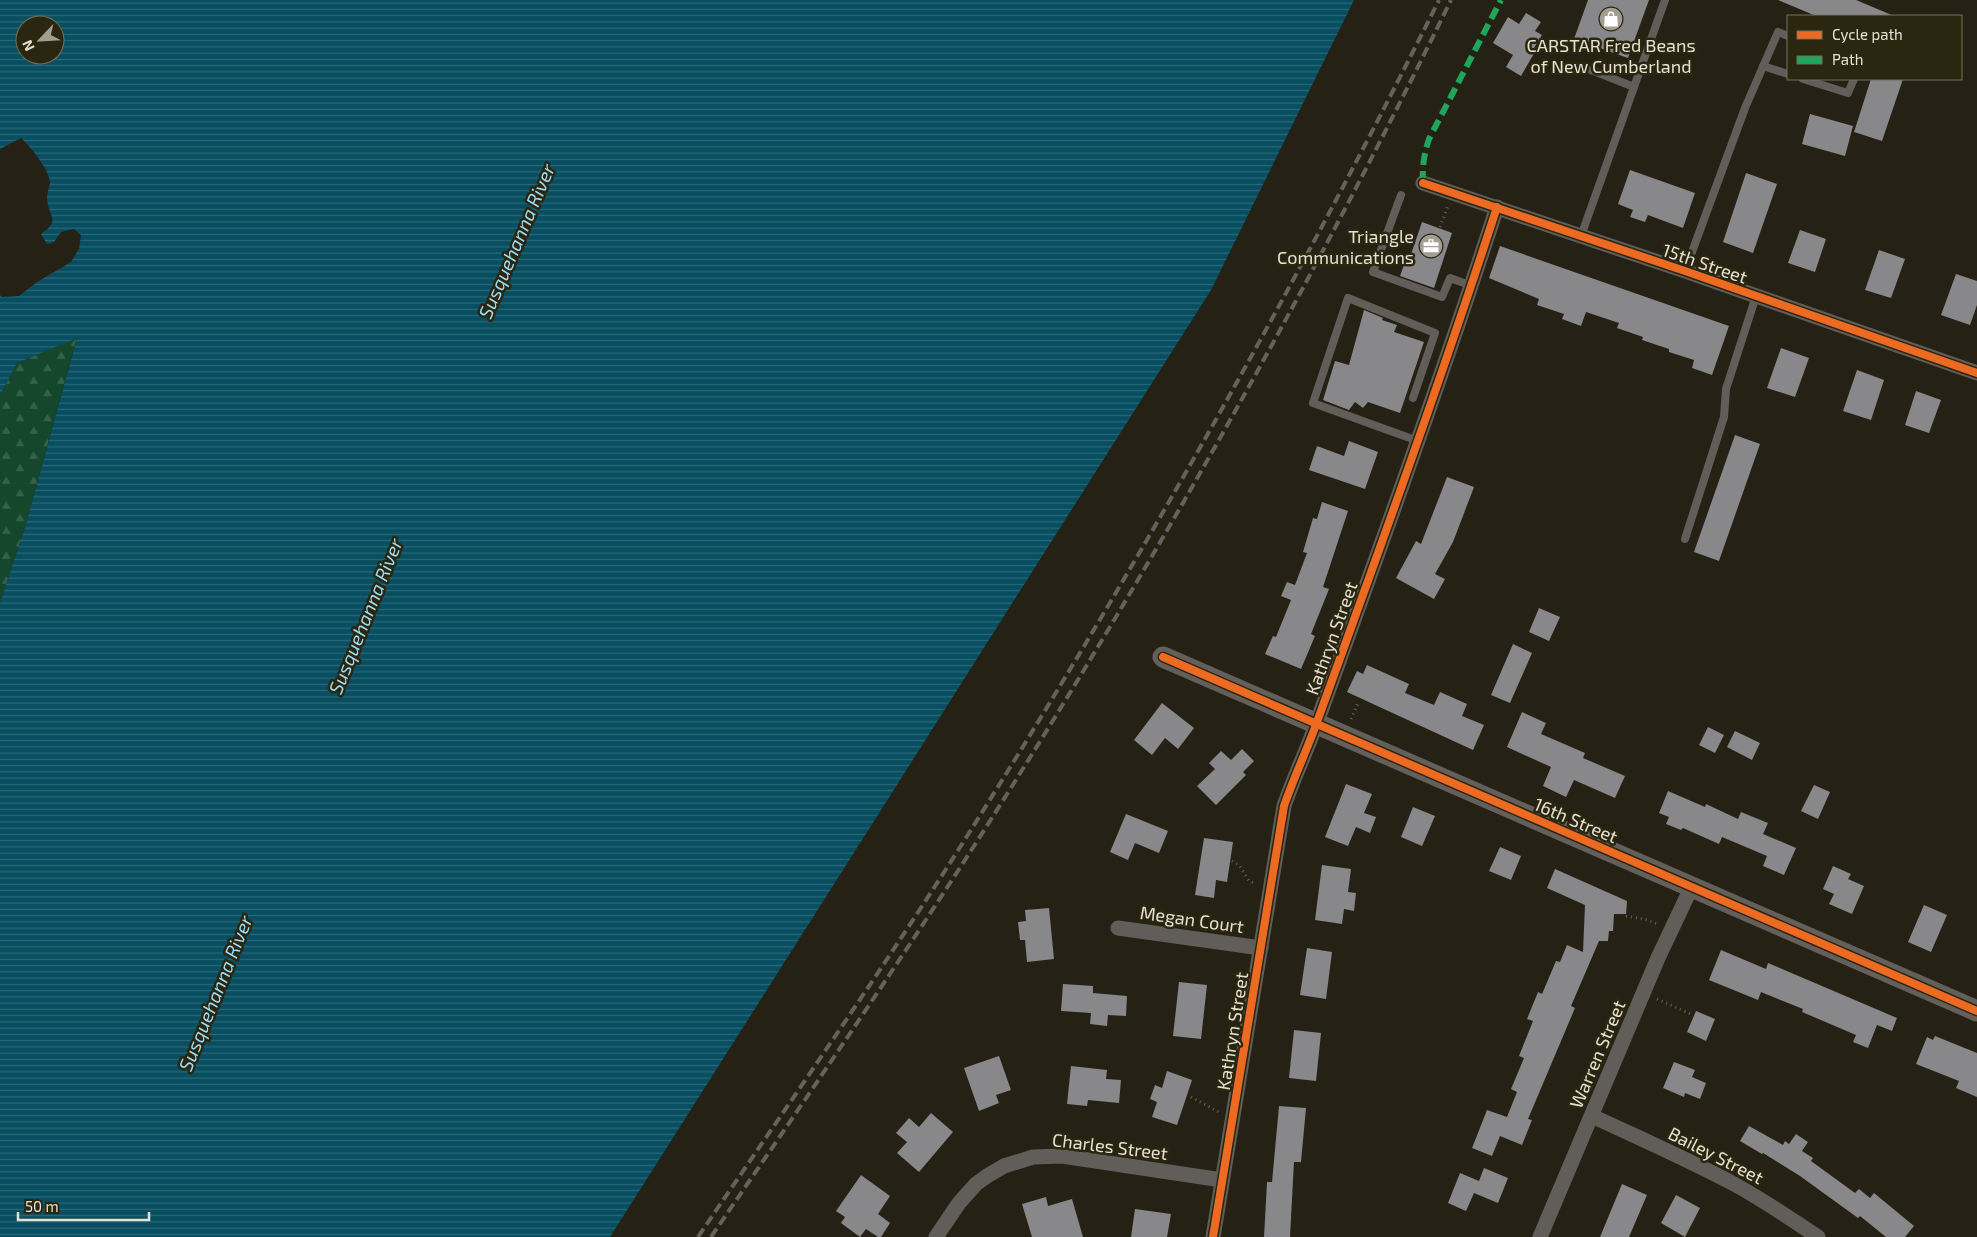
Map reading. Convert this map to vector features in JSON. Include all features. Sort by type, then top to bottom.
[{"type":"street","name":"15th Street","points":[[1423,183],[1685,271],[1977,373]]},
{"type":"street","name":"Kathryn Street","points":[[1214,1237],[1284,806],[1295,773],[1316,724],[1418,441],[1472,286],[1497,207]]},
{"type":"street","name":"16th Street","points":[[1163,657],[1977,1011]]},
{"type":"street","name":"Warren Street","points":[[1540,1237],[1644,993],[1692,886]]},
{"type":"street","name":"Megan Court","points":[[1118,928],[1261,948]]},
{"type":"street","name":"Bailey Street","points":[[1592,1116],[1669,1151],[1734,1184],[1771,1205],[1818,1237]]},
{"type":"street","name":"Charles Street","points":[[936,1237],[959,1203],[976,1184],[1004,1166],[1033,1157],[1062,1156],[1222,1180]]},
{"type":"lane","points":[[1581,236],[1665,0]]},
{"type":"lane","points":[[1685,271],[1745,108],[1778,32],[1787,36]]},
{"type":"lane","points":[[1764,66],[1787,74]]},
{"type":"lane","points":[[1591,70],[1634,87]]},
{"type":"lane","points":[[1807,80],[1848,93],[1854,80]]},
{"type":"lane","points":[[1401,195],[1373,272],[1442,297],[1450,278],[1472,286]]},
{"type":"lane","points":[[1685,539],[1724,417],[1726,389],[1756,296]]},
{"type":"lane","points":[[1413,398],[1435,332],[1348,298],[1313,403],[1418,441]]},
{"type":"path","points":[[1232,861],[1242,868],[1249,881],[1271,887]]},
{"type":"path","points":[[1626,916],[1648,920],[1671,931]]},
{"type":"path","points":[[1644,993],[1691,1014]]},
{"type":"path","points":[[1191,1097],[1209,1106],[1232,1122]]},
{"type":"green space","points":[[77,337],[26,524],[0,603],[0,395],[16,363]]},
{"type":"water","name":"Susquehanna River","points":[[0,0],[1354,0],[1211,290],[610,1237],[0,1237],[0,603],[26,524],[77,338],[17,363],[0,395],[0,295],[2,297],[19,296],[37,282],[71,262],[79,249],[81,235],[74,229],[61,232],[54,242],[47,244],[41,234],[51,225],[52,221],[47,198],[49,178],[34,152],[21,138],[0,149]]},
{"type":"building","name":"CARSTAR Fred Beans of New Cumberland","points":[[1588,0],[1649,0],[1628,58],[1574,39]]},
{"type":"building","points":[[1778,0],[1856,0],[1892,15],[1814,15]]},
{"type":"building","points":[[1526,13],[1541,22],[1535,31],[1542,35],[1521,76],[1506,67],[1513,55],[1493,43],[1508,17],[1519,24]]},
{"type":"building","points":[[1871,80],[1903,80],[1882,141],[1854,132]]},
{"type":"building","points":[[1810,114],[1853,126],[1845,156],[1802,144]]},
{"type":"building","points":[[1630,170],[1695,193],[1683,228],[1648,215],[1645,222],[1630,217],[1633,210],[1618,204]]},
{"type":"building","points":[[1746,173],[1777,184],[1753,253],[1723,242]]},
{"type":"building","name":"Triangle Communications","points":[[1422,222],[1452,233],[1434,288],[1400,276],[1406,259],[1409,260]]},
{"type":"building","points":[[1800,230],[1826,239],[1815,272],[1788,263]]},
{"type":"building","points":[[1500,246],[1729,326],[1712,375],[1692,368],[1694,360],[1669,352],[1669,349],[1642,340],[1643,337],[1617,328],[1619,323],[1586,312],[1581,326],[1562,319],[1564,314],[1537,305],[1539,299],[1489,278]]},
{"type":"building","points":[[1879,250],[1905,259],[1891,298],[1865,290]]},
{"type":"building","points":[[1956,274],[1977,281],[1977,305],[1970,325],[1941,315]]},
{"type":"building","points":[[1364,310],[1383,318],[1382,320],[1397,325],[1394,332],[1424,342],[1400,413],[1368,402],[1363,408],[1355,402],[1349,410],[1323,400],[1335,361],[1349,365]]},
{"type":"building","points":[[1781,348],[1809,358],[1795,397],[1767,388]]},
{"type":"building","points":[[1857,370],[1884,380],[1871,420],[1843,411]]},
{"type":"building","points":[[1916,391],[1941,400],[1929,433],[1905,425]]},
{"type":"building","points":[[1735,435],[1760,444],[1719,561],[1694,552]]},
{"type":"building","points":[[1349,441],[1378,452],[1365,489],[1309,470],[1317,446],[1344,456]]},
{"type":"building","points":[[1447,477],[1474,487],[1453,542],[1435,574],[1445,579],[1434,599],[1396,578],[1416,541],[1421,544]]},
{"type":"building","points":[[1322,502],[1348,511],[1323,587],[1329,589],[1311,634],[1315,636],[1301,669],[1265,654],[1273,636],[1276,637],[1291,600],[1281,596],[1287,582],[1295,585],[1307,553],[1303,552],[1313,518],[1317,519]]},
{"type":"building","points":[[1539,608],[1560,617],[1549,641],[1529,632]]},
{"type":"building","points":[[1513,644],[1532,653],[1510,703],[1491,695]]},
{"type":"building","points":[[1367,665],[1409,684],[1405,693],[1434,705],[1440,692],[1467,704],[1462,716],[1484,725],[1473,750],[1347,692],[1357,671],[1363,674]]},
{"type":"building","points":[[1162,703],[1194,728],[1178,749],[1165,738],[1152,755],[1134,740]]},
{"type":"building","points":[[1522,712],[1546,723],[1541,734],[1585,753],[1583,758],[1625,776],[1615,798],[1574,780],[1566,797],[1543,786],[1551,767],[1507,747]]},
{"type":"building","points":[[1708,727],[1724,735],[1715,753],[1699,745]]},
{"type":"building","points":[[1735,731],[1760,743],[1752,760],[1727,747]]},
{"type":"building","points":[[1242,749],[1254,761],[1243,772],[1246,775],[1216,805],[1197,786],[1215,769],[1209,763],[1221,751],[1231,760]]},
{"type":"building","points":[[1346,784],[1372,794],[1364,813],[1376,817],[1370,833],[1356,827],[1348,846],[1325,837]]},
{"type":"building","points":[[1814,785],[1830,792],[1818,819],[1801,811]]},
{"type":"building","points":[[1668,791],[1705,807],[1706,804],[1738,819],[1741,812],[1768,823],[1763,834],[1796,848],[1784,875],[1763,866],[1767,856],[1722,837],[1719,844],[1683,828],[1681,830],[1666,824],[1669,817],[1659,813]]},
{"type":"building","points":[[1413,807],[1435,816],[1422,846],[1401,837]]},
{"type":"building","points":[[1126,814],[1168,831],[1159,853],[1135,843],[1128,860],[1110,852]]},
{"type":"building","points":[[1204,838],[1233,842],[1227,882],[1216,880],[1214,898],[1195,895]]},
{"type":"building","points":[[1500,847],[1521,856],[1511,880],[1489,871]]},
{"type":"building","points":[[1322,865],[1351,869],[1348,892],[1356,893],[1354,911],[1344,909],[1342,924],[1315,920]]},
{"type":"building","points":[[1833,866],[1851,874],[1848,879],[1864,886],[1852,914],[1829,904],[1834,894],[1823,889]]},
{"type":"building","points":[[1555,869],[1627,901],[1626,914],[1614,914],[1613,931],[1609,931],[1608,941],[1599,941],[1571,1006],[1575,1008],[1528,1119],[1532,1120],[1522,1145],[1500,1136],[1492,1156],[1472,1148],[1487,1110],[1507,1117],[1517,1092],[1511,1089],[1524,1058],[1519,1056],[1533,1021],[1527,1019],[1538,992],[1542,994],[1556,961],[1560,962],[1567,945],[1583,952],[1585,905],[1547,888]]},
{"type":"building","points":[[1924,905],[1947,915],[1931,952],[1908,942]]},
{"type":"building","points":[[1049,908],[1054,959],[1027,962],[1025,940],[1020,940],[1018,922],[1026,921],[1025,910]]},
{"type":"building","points":[[1307,948],[1332,952],[1326,999],[1300,995]]},
{"type":"building","points":[[1721,950],[1766,969],[1768,963],[1897,1018],[1892,1031],[1877,1025],[1868,1048],[1853,1042],[1856,1035],[1802,1012],[1803,1009],[1761,992],[1758,1000],[1709,980]]},
{"type":"building","points":[[1179,982],[1207,985],[1201,1039],[1173,1036]]},
{"type":"building","points":[[1063,984],[1093,986],[1093,993],[1127,996],[1126,1016],[1108,1015],[1107,1026],[1090,1024],[1091,1013],[1061,1011]]},
{"type":"building","points":[[1696,1011],[1715,1019],[1706,1041],[1687,1032]]},
{"type":"building","points":[[1294,1030],[1321,1033],[1316,1081],[1289,1078]]},
{"type":"building","points":[[1935,1036],[1977,1053],[1977,1097],[1956,1088],[1959,1081],[1916,1064],[1927,1037],[1933,1040]]},
{"type":"building","points":[[999,1056],[1011,1090],[996,1095],[999,1103],[979,1111],[964,1068]]},
{"type":"building","points":[[1674,1062],[1695,1070],[1692,1077],[1706,1083],[1700,1099],[1685,1093],[1684,1097],[1663,1088]]},
{"type":"building","points":[[1071,1066],[1107,1070],[1106,1079],[1121,1080],[1119,1103],[1088,1100],[1087,1106],[1067,1104]]},
{"type":"building","points":[[1167,1071],[1192,1080],[1177,1125],[1152,1117],[1157,1102],[1150,1099],[1155,1085],[1162,1088]]},
{"type":"building","points":[[1279,1106],[1306,1108],[1301,1162],[1294,1162],[1290,1237],[1264,1237],[1267,1182],[1272,1182]]},
{"type":"building","points":[[931,1113],[953,1132],[919,1172],[897,1153],[907,1142],[896,1133],[909,1118],[919,1127]]},
{"type":"building","points":[[1749,1126],[1783,1145],[1785,1141],[1789,1144],[1796,1134],[1808,1142],[1802,1151],[1813,1158],[1811,1161],[1855,1193],[1859,1189],[1870,1198],[1874,1193],[1914,1226],[1905,1237],[1886,1237],[1860,1216],[1858,1218],[1800,1176],[1740,1141]]},
{"type":"building","points":[[1484,1168],[1508,1178],[1498,1203],[1474,1193],[1466,1211],[1448,1203],[1460,1173],[1479,1181]]},
{"type":"building","points":[[861,1175],[890,1196],[878,1214],[890,1223],[881,1237],[866,1229],[860,1237],[841,1223],[845,1217],[836,1211]]},
{"type":"building","points":[[1622,1184],[1647,1195],[1629,1237],[1600,1237]]},
{"type":"building","points":[[1676,1195],[1700,1208],[1685,1237],[1661,1223]]},
{"type":"building","points":[[1046,1197],[1048,1206],[1072,1199],[1083,1237],[1032,1237],[1022,1204]]},
{"type":"building","points":[[1135,1209],[1171,1214],[1167,1237],[1131,1237]]},
{"type":"railway","points":[[698,1237],[926,901],[1086,644],[1209,432],[1327,218],[1439,0]]},
{"type":"railway","points":[[711,1237],[942,895],[1039,743],[1102,639],[1164,535],[1284,323],[1397,108],[1451,0]]},
{"type":"marked path","points":[[1423,183],[1424,161],[1429,139],[1501,0]]},
{"type":"cycle path","points":[[1423,183],[1685,271],[1977,373]]},
{"type":"cycle path","points":[[1213,1237],[1284,806],[1317,722],[1386,530],[1497,207]]},
{"type":"cycle path","points":[[1163,657],[1977,1011]]},
{"type":"place","name":"CARSTAR Fred Beans of New Cumberland","points":[[1611,19]]},
{"type":"place","name":"Triangle Communications","points":[[1431,246]]}]
